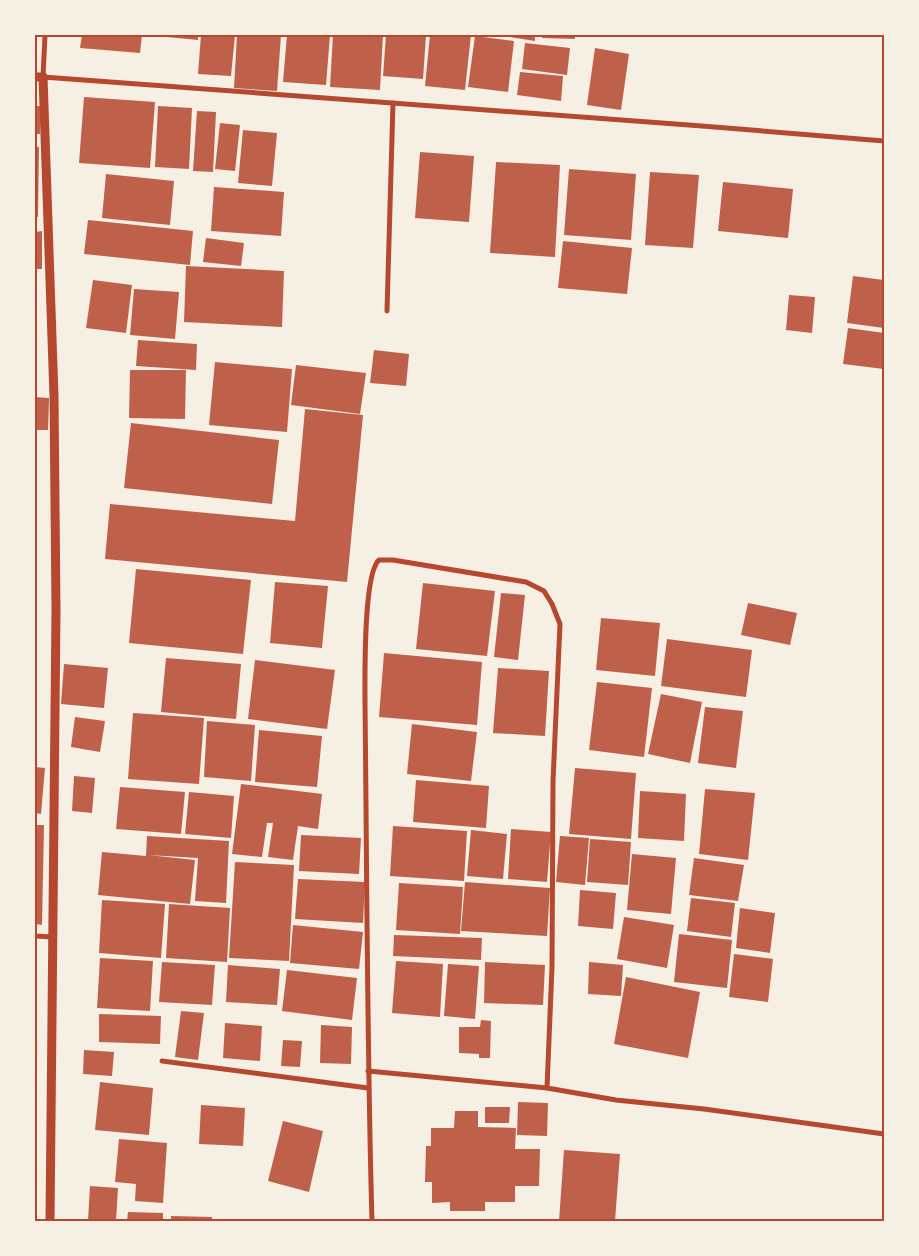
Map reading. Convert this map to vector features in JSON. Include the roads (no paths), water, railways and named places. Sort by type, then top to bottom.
[{"type":"street","points":[[45,35],[39,77],[54,425],[56,610],[50,1221]]},
{"type":"street","points":[[39,77],[884,141]]},
{"type":"street","points":[[387,311],[393,103]]},
{"type":"street","points":[[372,1221],[368,1088],[365,658],[373,567],[379,560],[386,559],[526,582],[544,591],[552,604],[560,624],[553,781],[552,967],[547,1088]]},
{"type":"street","points":[[35,936],[52,937]]},
{"type":"street","points":[[162,1061],[368,1088]]},
{"type":"street","points":[[368,1071],[547,1088],[616,1100],[884,1134]]}]
